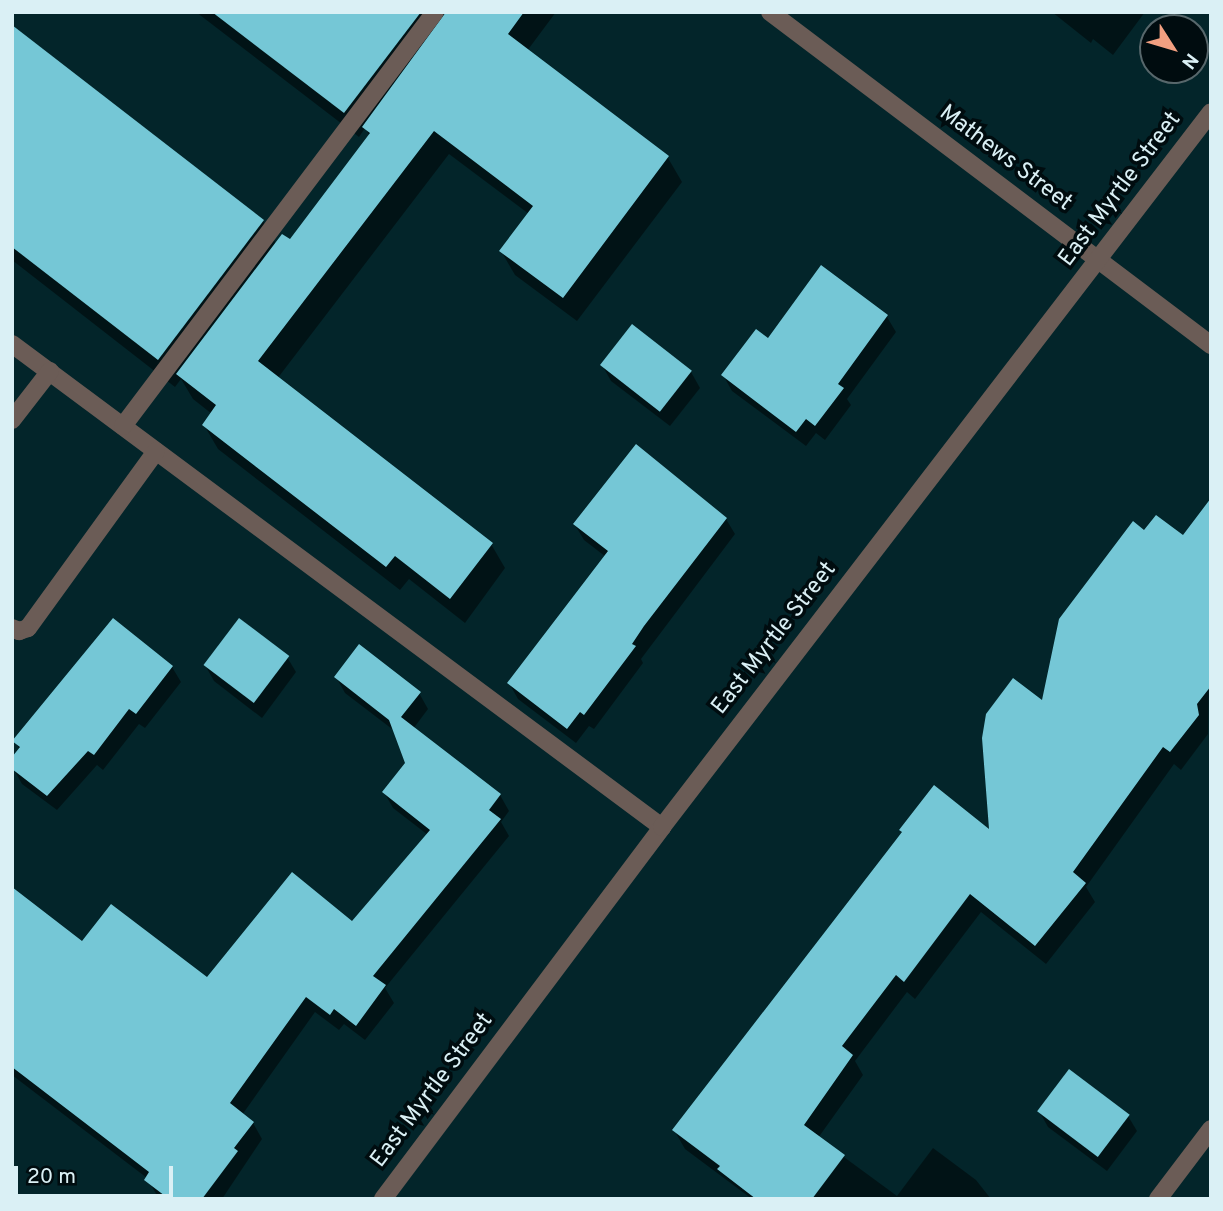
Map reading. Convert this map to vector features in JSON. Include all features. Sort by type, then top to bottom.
[{"type":"street","points":[[123,426],[435,12]]},
{"type":"street","name":"Mathews Street","points":[[770,12],[1211,345]]},
{"type":"street","name":"East Myrtle Street","points":[[383,1199],[662,827],[1211,113]]},
{"type":"street","points":[[12,344],[662,827]]},
{"type":"street","points":[[12,420],[50,371]]},
{"type":"street","points":[[12,628],[19,631],[28,628],[156,451]]},
{"type":"street","points":[[1158,1199],[1211,1129]]},
{"type":"building","points":[[212,12],[421,12],[344,113]]},
{"type":"building","points":[[446,12],[524,12],[508,34],[669,156],[563,298],[499,251],[533,206],[434,131],[258,361],[493,543],[450,599],[395,556],[386,567],[202,425],[216,405],[176,374],[282,234],[290,239],[370,133],[362,127]]},
{"type":"building","points":[[12,25],[264,220],[158,360],[12,247]]},
{"type":"building","points":[[821,265],[888,315],[838,384],[844,388],[815,426],[806,419],[796,432],[721,375],[756,329],[768,338]]},
{"type":"building","points":[[632,324],[692,371],[660,412],[600,365]]},
{"type":"building","points":[[636,444],[727,518],[644,626],[632,644],[636,646],[584,715],[580,712],[567,729],[507,683],[608,551],[573,524]]},
{"type":"building","points":[[1211,498],[1211,686],[1197,704],[1199,715],[1170,752],[1163,747],[1073,872],[1086,883],[1035,946],[970,894],[904,982],[896,975],[842,1046],[853,1055],[804,1125],[845,1155],[812,1199],[756,1199],[717,1169],[720,1166],[672,1130],[902,832],[899,830],[934,785],[989,829],[982,738],[986,714],[1013,678],[1042,700],[1059,619],[1133,521],[1144,530],[1156,515],[1183,535]]},
{"type":"building","points":[[113,618],[173,666],[136,714],[129,709],[94,755],[88,751],[47,796],[12,769],[12,757],[20,747],[12,741]]},
{"type":"building","points":[[239,618],[289,656],[254,703],[203,665]]},
{"type":"building","points":[[359,644],[421,692],[401,717],[501,794],[489,810],[501,819],[373,976],[386,985],[356,1026],[334,1009],[330,1015],[306,997],[230,1103],[254,1122],[234,1148],[238,1151],[202,1199],[169,1199],[144,1180],[149,1172],[12,1067],[12,887],[82,941],[111,904],[207,977],[292,872],[352,921],[430,830],[382,792],[405,763],[389,720],[334,677]]},
{"type":"building","points":[[1069,1069],[1130,1115],[1098,1157],[1037,1111]]}]
